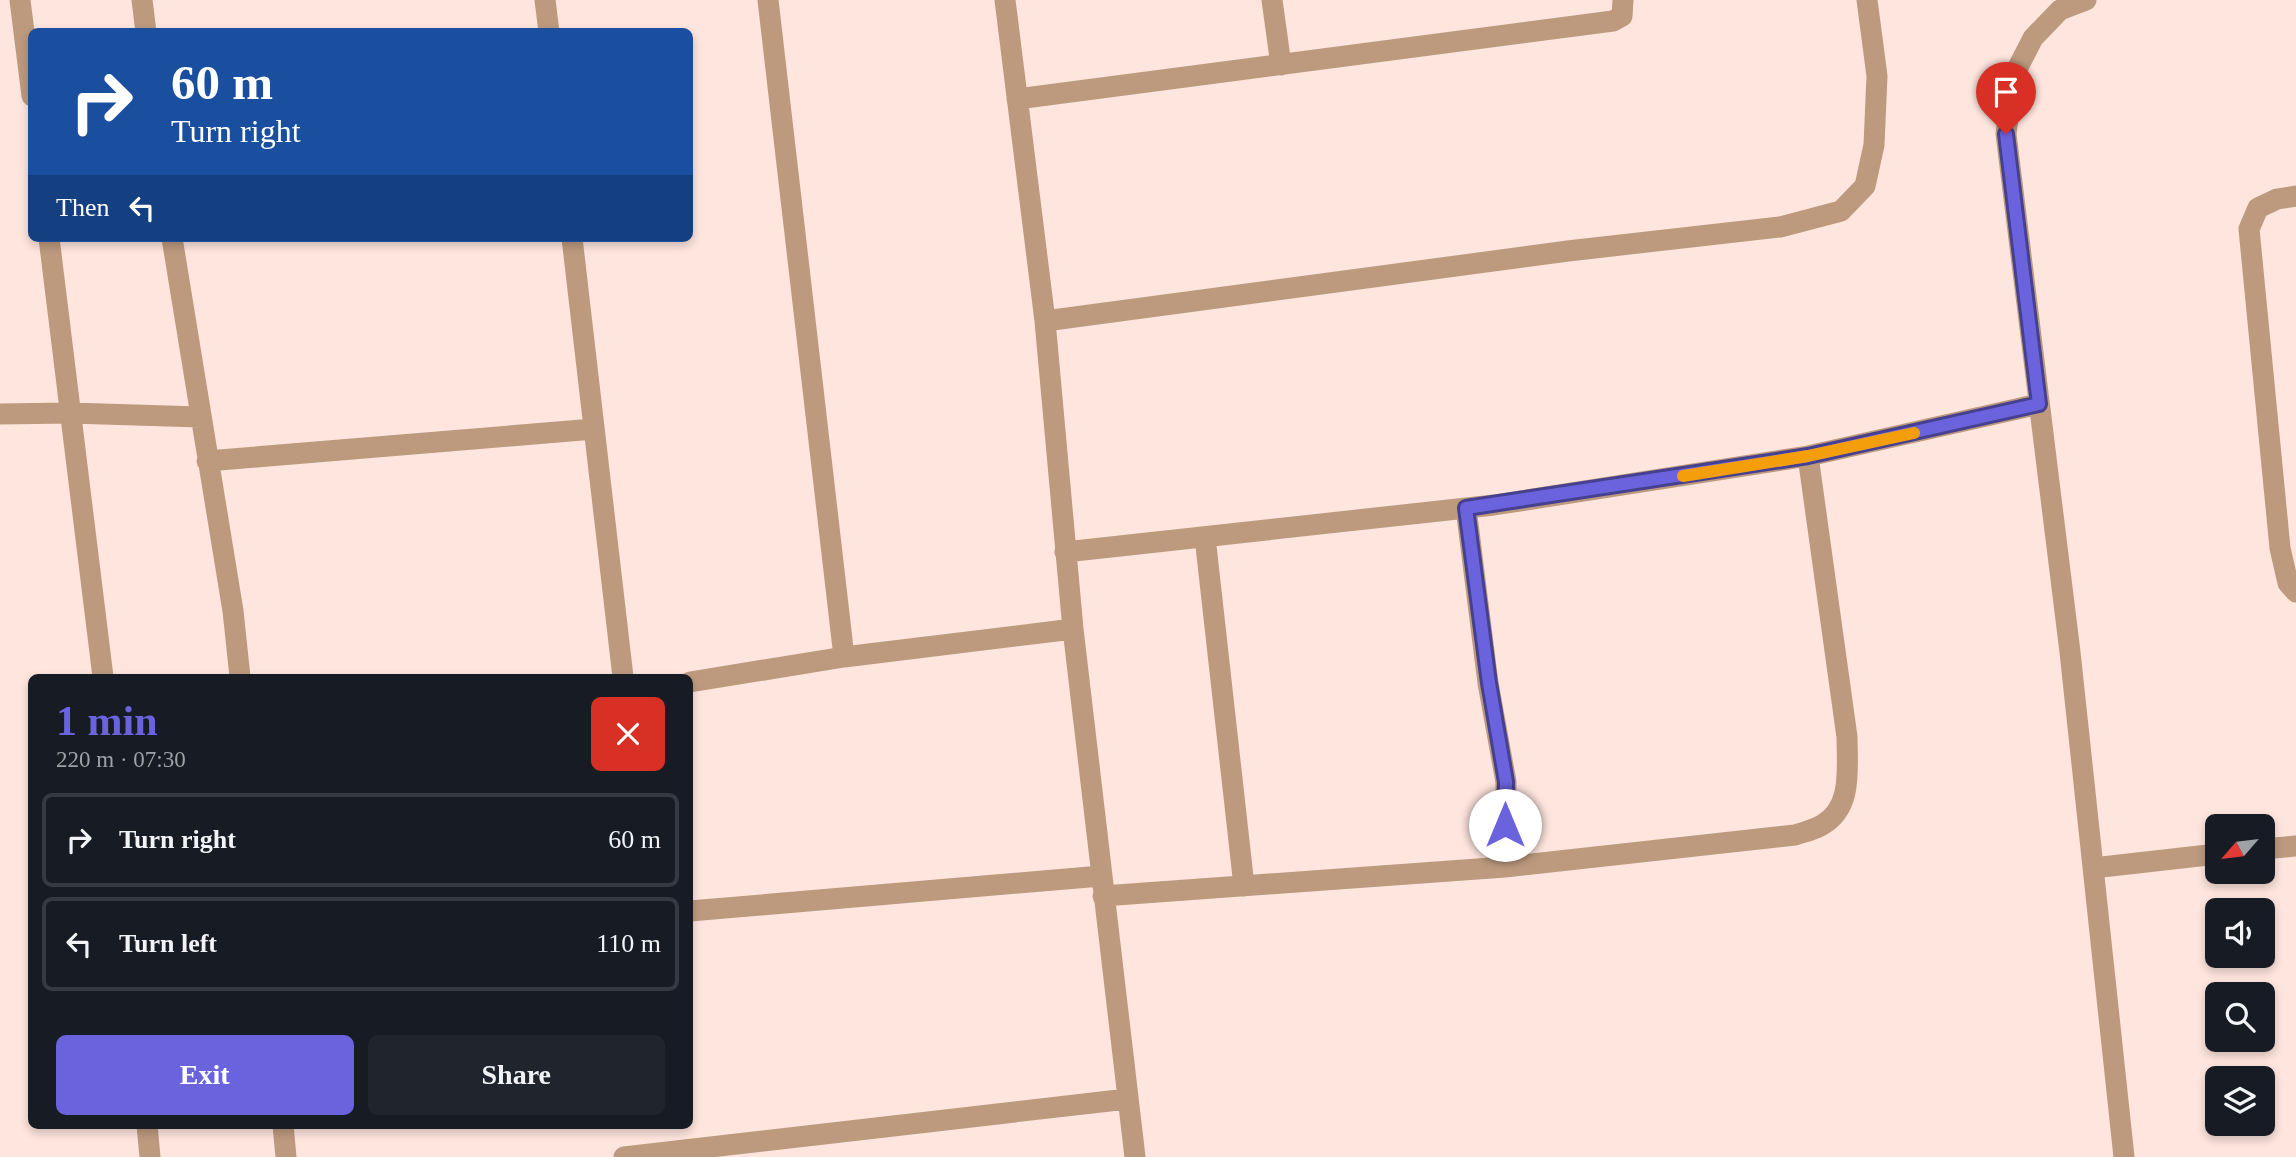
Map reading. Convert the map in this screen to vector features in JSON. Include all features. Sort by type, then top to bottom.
[{"type":"street","points":[[20,0],[28,64]]},
{"type":"street","points":[[142,0],[146,28]]},
{"type":"street","points":[[545,0],[548,28]]},
{"type":"street","points":[[768,0],[844,657]]},
{"type":"street","points":[[1004,0],[1045,321],[1073,629],[1135,1157]]},
{"type":"street","points":[[1272,0],[1281,65]]},
{"type":"street","points":[[1017,99],[1613,21],[1622,16],[1623,0]]},
{"type":"street","points":[[1045,321],[1568,251],[1780,227],[1841,211],[1865,186],[1874,145],[1877,76],[1867,0]]},
{"type":"street","points":[[2086,0],[2060,10],[2033,38],[2013,78],[2006,134],[2093,868],[2124,1157]]},
{"type":"street","points":[[2296,196],[2258,208],[2249,229],[2280,548],[2288,583],[2296,592]]},
{"type":"street","points":[[48,242],[103,674]]},
{"type":"street","points":[[173,242],[233,611],[240,674]]},
{"type":"street","points":[[572,242],[623,674]]},
{"type":"street","points":[[1065,552],[1466,508],[1808,456],[2039,404]]},
{"type":"street","points":[[0,414],[200,417]]},
{"type":"street","points":[[207,461],[594,429]]},
{"type":"street","points":[[693,911],[1102,886],[1244,886],[1505,867],[1795,835],[1823,825],[1840,809],[1848,784],[1847,737],[1808,456]]},
{"type":"street","points":[[1466,508],[1489,683],[1506,782],[1505,867]]},
{"type":"street","points":[[1205,537],[1244,886]]},
{"type":"street","points":[[693,682],[844,657],[1073,629]]},
{"type":"street","points":[[2275,848],[2296,846]]},
{"type":"street","points":[[2093,868],[2205,855]]},
{"type":"street","points":[[624,1157],[1127,1099]]},
{"type":"street","points":[[147,1129],[150,1157]]},
{"type":"street","points":[[283,1129],[286,1157]]},
{"type":"slow traffic","points":[[1683,476],[1808,456],[1914,433]]},
{"type":"route","points":[[1505,825],[1506,782],[1489,683],[1466,508],[1808,456],[2039,404],[2006,134]]}]
